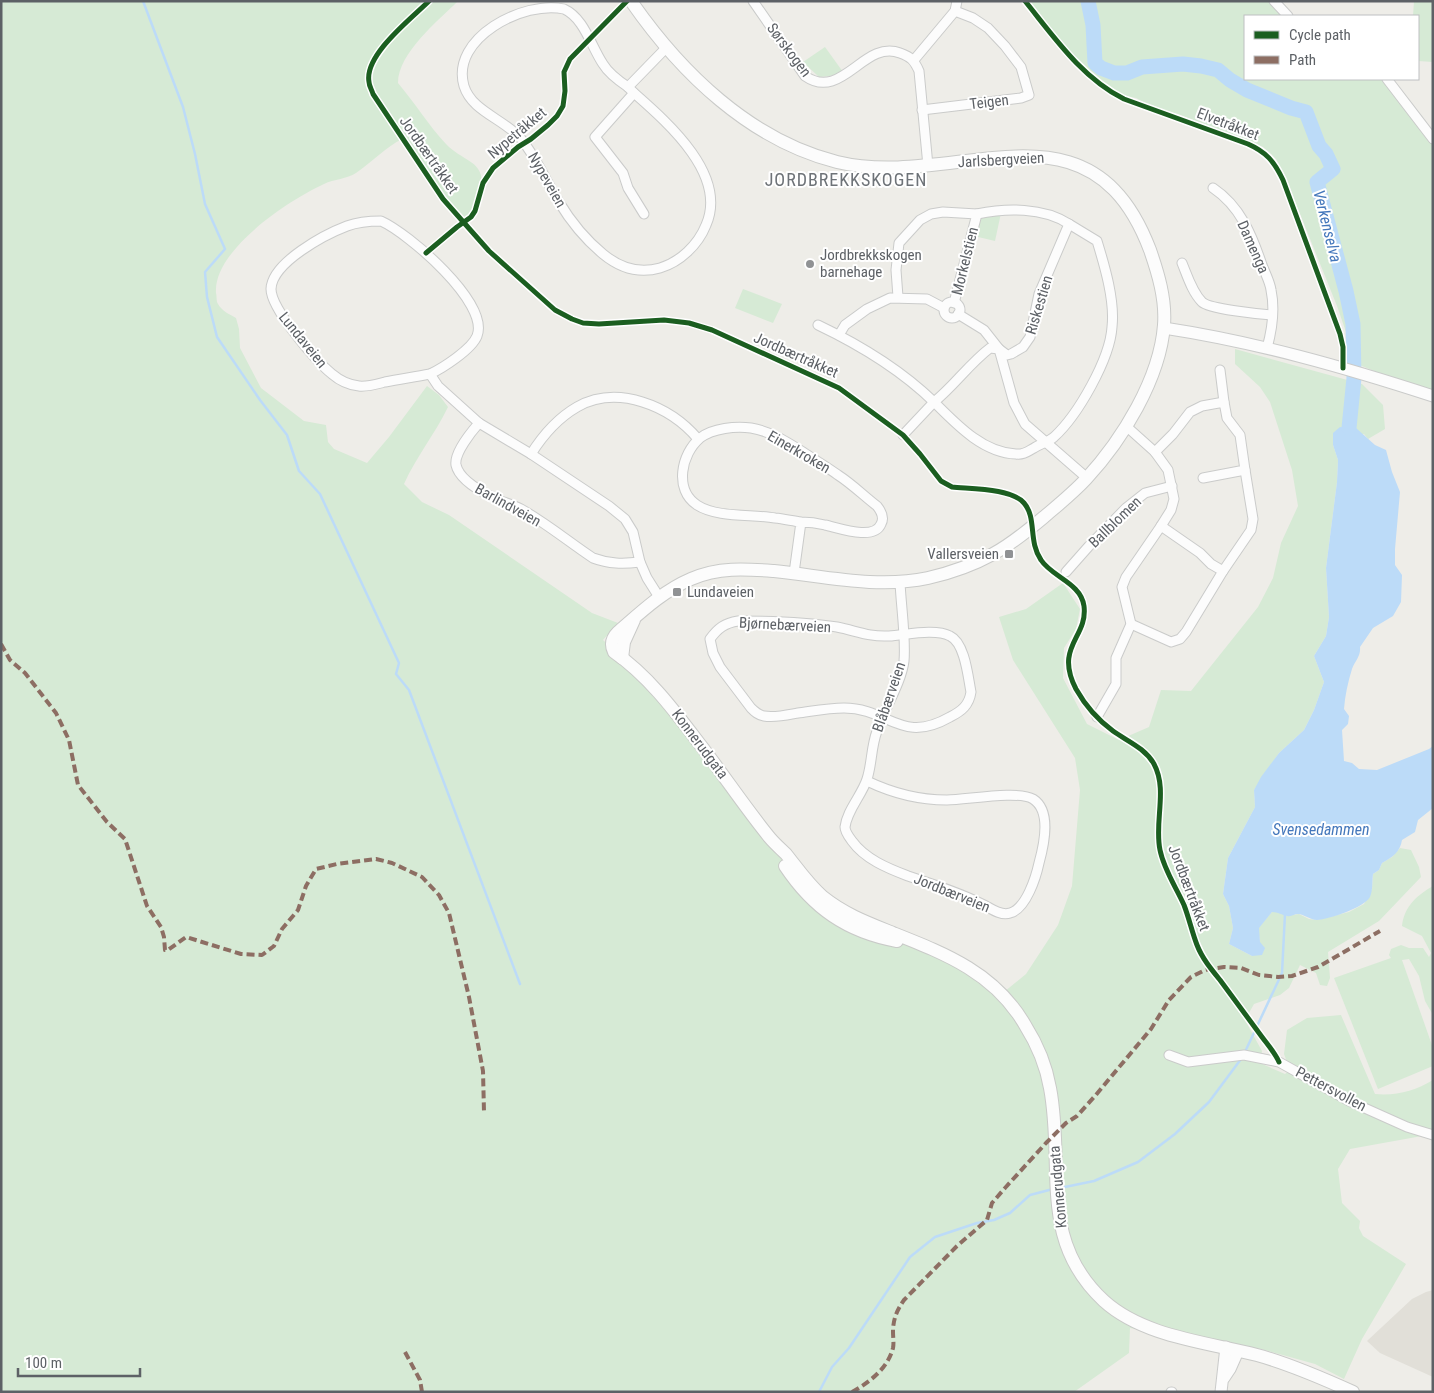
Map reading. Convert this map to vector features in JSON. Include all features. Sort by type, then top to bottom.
[{"type":"main road","name":"Jarlsbergveien","points":[[630,1],[666,48],[701,84],[764,131],[799,149],[838,162],[866,167],[889,168],[1035,156],[1072,162],[1097,174],[1120,195],[1144,236],[1159,280],[1164,305],[1164,328]]},
{"type":"main road","points":[[659,597],[694,577],[729,569],[746,569],[858,581],[900,582],[924,579],[950,572],[993,554],[1017,539],[1087,478],[1110,449],[1126,426],[1144,392],[1155,365],[1164,328]]},
{"type":"main road","name":"Konnerudgata","points":[[659,597],[636,618],[624,642],[622,658],[673,708],[770,837],[811,885],[833,905],[855,918],[955,959],[979,974],[1003,995],[1030,1034],[1044,1065],[1050,1090],[1060,1226],[1074,1262],[1090,1285],[1107,1303],[1130,1319],[1145,1326],[1172,1335],[1288,1365],[1353,1392]]},
{"type":"street","name":"Sørskogen","points":[[753,1],[805,76],[813,82],[833,81],[881,51],[895,51],[914,60]]},
{"type":"street","points":[[928,166],[918,71],[914,60],[955,11],[957,1]]},
{"type":"street","points":[[1274,1],[1287,15]]},
{"type":"street","name":"Nypeveien","points":[[545,4],[563,8],[577,19],[604,66],[631,90],[661,116],[684,141],[700,166],[712,196],[710,218],[705,228],[697,240],[679,259],[652,270],[640,271],[614,263],[587,240],[559,204],[532,154],[516,132],[478,107],[468,95],[463,73],[470,47],[480,33],[489,25],[500,17],[531,5],[545,4]]},
{"type":"street","name":"Teigen","points":[[922,110],[1020,98],[1028,95],[1021,67],[1005,46],[988,28],[973,18],[955,11]]},
{"type":"street","points":[[644,214],[628,188],[623,173],[595,137],[666,48]]},
{"type":"street","points":[[1389,80],[1433,140]]},
{"type":"street","name":"Damenga","points":[[1213,188],[1226,196],[1245,222],[1271,290],[1272,315],[1268,348]]},
{"type":"street","points":[[818,326],[839,335],[892,368],[934,402],[963,430],[980,442],[999,450],[1021,454],[1046,442],[1061,428],[1085,397],[1105,355],[1112,331],[1111,299],[1097,241],[1055,216],[1018,210],[977,214]]},
{"type":"street","name":"Morkelstien","points":[[898,297],[896,270],[899,243],[920,220],[931,214],[943,212],[977,214],[954,303]]},
{"type":"street","name":"Lundaveien","points":[[381,220],[392,226],[426,253],[445,273],[471,304],[477,316],[479,328],[477,337],[440,369],[430,374],[361,386],[345,382],[333,375],[298,338],[273,299],[271,288],[274,278],[282,266],[313,243],[347,226],[381,220]]},
{"type":"street","name":"Riskestien","points":[[903,435],[934,402],[956,383],[965,370],[990,348],[999,349],[1007,355],[1023,347],[1030,337],[1039,294],[1069,224]]},
{"type":"street","points":[[1182,263],[1193,290],[1203,303],[1216,307],[1272,315]]},
{"type":"street","points":[[839,335],[845,325],[867,309],[890,298],[927,299],[944,308]]},
{"type":"street","points":[[954,303],[959,308],[958,314],[952,318],[947,317],[944,313],[944,308],[947,304],[954,303]]},
{"type":"street","points":[[958,314],[984,330],[999,349],[1012,398],[1025,424],[1087,478]]},
{"type":"street","points":[[1164,328],[1268,348],[1359,372],[1433,396]]},
{"type":"street","points":[[1131,624],[1172,642],[1180,640],[1251,530],[1254,519],[1240,435],[1227,418],[1220,370]]},
{"type":"street","points":[[430,374],[438,386],[480,423],[531,454],[609,506],[625,519],[632,532],[640,562],[659,597]]},
{"type":"street","points":[[531,454],[545,434],[560,419],[576,407],[602,398],[624,398],[650,404],[677,419],[692,431],[698,439]]},
{"type":"street","points":[[1155,452],[1173,434],[1190,412],[1202,406],[1224,402]]},
{"type":"street","name":"Barlindveien","points":[[480,423],[471,432],[458,454],[455,464],[459,474],[492,498],[520,508],[594,558],[617,564],[640,562]]},
{"type":"street","points":[[1097,718],[1116,684],[1116,658],[1131,624],[1122,587],[1126,577],[1171,510],[1174,499],[1168,470],[1155,452],[1126,426]]},
{"type":"street","name":"Einerkroken","points":[[737,428],[752,428],[773,434],[838,474],[877,506],[882,512],[883,519],[881,526],[870,532],[801,522],[713,512],[696,504],[689,498],[682,477],[687,456],[698,439],[717,430],[737,428]]},
{"type":"street","points":[[1203,478],[1245,470]]},
{"type":"street","name":"Ballblomen","points":[[1066,572],[1126,508],[1144,493],[1172,486]]},
{"type":"street","points":[[794,574],[801,522]]},
{"type":"street","points":[[1161,526],[1223,571]]},
{"type":"street","name":"Blåbærveien","points":[[867,781],[873,744],[904,662],[900,582]]},
{"type":"street","name":"Bjørnebærveien","points":[[882,718],[863,710],[844,708],[777,716],[764,716],[756,713],[720,667],[713,653],[710,639],[719,627],[738,621],[776,621],[825,626],[870,636],[903,635]]},
{"type":"street","points":[[882,718],[901,726],[924,728],[937,724],[958,713],[970,698],[971,692],[962,651],[955,640],[950,636],[936,633],[903,635]]},
{"type":"street","name":"Jordbærveien","points":[[867,781],[889,791],[924,799],[954,800],[1020,795],[1033,799],[1043,812],[1044,838],[1035,876],[1022,905],[1009,914],[1000,913],[954,891],[894,870],[874,861],[862,852],[846,833],[845,827],[867,781]]},
{"type":"street","name":"Pettersvollen","points":[[1169,1055],[1188,1062],[1244,1055],[1279,1062],[1350,1101],[1407,1126],[1433,1135]]},
{"type":"street","points":[[1221,1392],[1224,1378],[1230,1369],[1232,1349]]},
{"type":"shaded area","points":[[1433,1290],[1433,1377],[1380,1353],[1367,1341],[1412,1299]]},
{"type":"green space","points":[[1,1],[458,1],[420,38],[405,60],[398,83],[446,144],[478,169],[482,185],[474,212],[464,223],[443,199],[402,139],[356,173],[349,177],[328,182],[309,192],[256,228],[227,260],[218,277],[216,293],[220,306],[236,318],[239,329],[240,348],[261,388],[304,421],[326,425],[328,442],[334,449],[367,463],[427,386],[439,395],[448,407],[404,484],[422,502],[449,515],[592,613],[618,623],[603,640],[656,689],[801,882],[925,947],[1004,992],[1026,974],[1058,925],[1072,886],[1080,790],[1075,758],[1013,660],[999,617],[1026,609],[1063,583],[1080,609],[1076,629],[1064,648],[1063,678],[1087,724],[1119,740],[1149,727],[1161,690],[1191,691],[1258,607],[1273,578],[1281,543],[1298,506],[1292,470],[1270,402],[1260,387],[1235,364],[1235,349],[1362,384],[1383,405],[1385,429],[1368,439],[1364,434],[1333,445],[1338,460],[1326,568],[1329,617],[1326,636],[1314,656],[1324,682],[1314,710],[1304,730],[1279,753],[1254,790],[1255,807],[1228,858],[1223,894],[1229,906],[1233,928],[1229,944],[1252,956],[1260,942],[1258,928],[1272,912],[1279,912],[1286,916],[1299,914],[1309,919],[1317,920],[1349,912],[1364,904],[1372,889],[1373,874],[1379,870],[1382,863],[1392,857],[1400,848],[1411,850],[1419,867],[1421,877],[1379,921],[1328,952],[1330,978],[1327,986],[1320,985],[1316,973],[1300,965],[1289,988],[1280,995],[1254,1004],[1245,1020],[1262,1051],[1260,1063],[1285,1074],[1290,1070],[1284,1054],[1287,1030],[1307,1018],[1341,1015],[1375,1094],[1405,1092],[1433,1080],[1433,1134],[1350,1149],[1338,1169],[1342,1203],[1360,1221],[1359,1228],[1363,1236],[1406,1264],[1362,1339],[1344,1379],[1315,1364],[1261,1349],[1130,1328],[1129,1353],[1074,1392],[1,1392]]},
{"type":"green space","points":[[1030,1],[1281,1],[1293,15],[1244,15],[1244,80],[1386,80],[1433,139],[1433,395],[1357,364],[1337,306],[1284,174],[1276,159],[1263,147],[1178,114],[1155,108],[1136,98],[1111,93],[1100,85],[1076,61],[1040,18]]},
{"type":"green space","points":[[1414,1],[1433,1],[1433,62],[1419,61],[1419,15],[1413,15]]},
{"type":"green space","points":[[825,47],[843,72],[819,77],[803,62]]},
{"type":"green space","points":[[1001,213],[995,241],[974,236],[982,217]]},
{"type":"green space","points":[[743,289],[782,304],[773,323],[735,308]]},
{"type":"green space","points":[[1433,886],[1433,1015],[1425,1001],[1419,976],[1409,959],[1402,960],[1433,1048],[1433,1066],[1378,1089],[1334,978],[1391,958],[1389,955],[1391,949],[1401,945],[1409,948],[1423,948],[1429,957],[1431,953],[1422,936],[1402,926],[1408,907],[1422,893]]},
{"type":"water","name":"Svensedammen","points":[[1340,427],[1356,428],[1375,445],[1386,450],[1400,492],[1395,565],[1402,575],[1401,602],[1393,616],[1373,628],[1360,647],[1359,656],[1352,669],[1344,709],[1349,716],[1348,724],[1342,730],[1344,761],[1352,763],[1359,769],[1377,770],[1433,746],[1433,808],[1418,820],[1415,832],[1402,840],[1400,848],[1395,854],[1382,863],[1379,870],[1373,874],[1371,894],[1366,901],[1346,912],[1330,918],[1317,920],[1300,914],[1285,916],[1272,912],[1259,928],[1260,942],[1265,948],[1262,955],[1252,956],[1229,944],[1233,928],[1229,906],[1223,894],[1228,858],[1255,807],[1254,790],[1261,777],[1279,753],[1304,730],[1314,710],[1324,682],[1314,656],[1326,636],[1329,617],[1326,568],[1338,460],[1333,445],[1333,433]]},
{"type":"waterway","points":[[143,1],[183,107],[205,204],[225,249],[205,272],[207,297],[217,337],[260,400],[287,435],[299,471],[320,494],[399,663],[396,674],[409,690],[520,984]]},
{"type":"waterway","name":"Verkenselva","points":[[1088,1],[1093,25],[1095,63],[1101,68],[1114,73],[1127,73],[1142,67],[1183,64],[1201,66],[1218,70],[1247,90],[1306,112],[1319,146],[1326,154],[1333,169],[1317,182],[1353,324],[1354,378],[1349,428]]},
{"type":"waterway","points":[[1244,1054],[1282,973],[1285,914]]},
{"type":"waterway","points":[[1060,1188],[1094,1181],[1138,1162],[1175,1134],[1209,1102],[1241,1059]]},
{"type":"waterway","points":[[819,1392],[832,1367],[849,1348],[910,1257],[935,1237],[977,1223],[994,1220],[1010,1213],[1030,1195],[1053,1189]]},
{"type":"marked path","points":[[1,644],[10,660],[25,673],[56,713],[69,740],[78,785],[107,822],[125,839],[147,906],[161,927],[165,950],[168,950],[186,937],[241,954],[262,955],[274,946],[282,929],[298,910],[306,886],[316,869],[376,859],[392,863],[422,877],[439,895],[449,913],[469,997],[483,1071],[484,1112]]},
{"type":"marked path","points":[[852,1392],[872,1379],[883,1368],[891,1355],[893,1327],[897,1311],[904,1300],[957,1246],[987,1220],[992,1203],[1046,1143],[1066,1123],[1077,1116],[1095,1096],[1151,1029],[1169,1000],[1191,977],[1205,970],[1224,967],[1241,968],[1259,975],[1292,976],[1318,967],[1380,931]]},
{"type":"marked path","points":[[405,1352],[420,1380],[422,1392]]},
{"type":"cycle path","name":"Jordbærtråkket","points":[[429,1],[381,49],[369,72],[369,85],[373,94],[443,199],[489,251],[555,310],[583,323],[599,324],[664,320],[689,323],[712,330],[839,388],[903,435],[941,481],[952,487],[1010,494],[1024,503],[1028,509],[1037,553],[1041,560],[1072,586],[1082,598],[1084,617],[1073,643],[1069,662],[1070,674],[1076,689],[1102,722],[1141,749],[1154,764],[1160,784],[1158,828],[1160,850],[1167,871],[1184,905],[1197,945],[1207,963],[1276,1055],[1279,1062]]},
{"type":"cycle path","name":"Nypetråkket","points":[[426,253],[471,217],[475,211],[483,183],[493,168],[557,116],[563,106],[565,91],[564,72],[570,59],[627,1]]},
{"type":"cycle path","name":"Elvetråkket","points":[[1025,1],[1070,56],[1095,80],[1109,90],[1124,99],[1248,144],[1260,150],[1269,158],[1283,180],[1340,334],[1343,347],[1343,368]]},
{"type":"place","name":"Jordbrekkskogen barnehage","points":[[810,264]]},
{"type":"place","name":"Vallersveien","points":[[1009,554]]},
{"type":"place","name":"Lundaveien","points":[[677,592]]},
{"type":"district","name":"JORDBREKKSKOGEN","points":[[846,180]]}]
